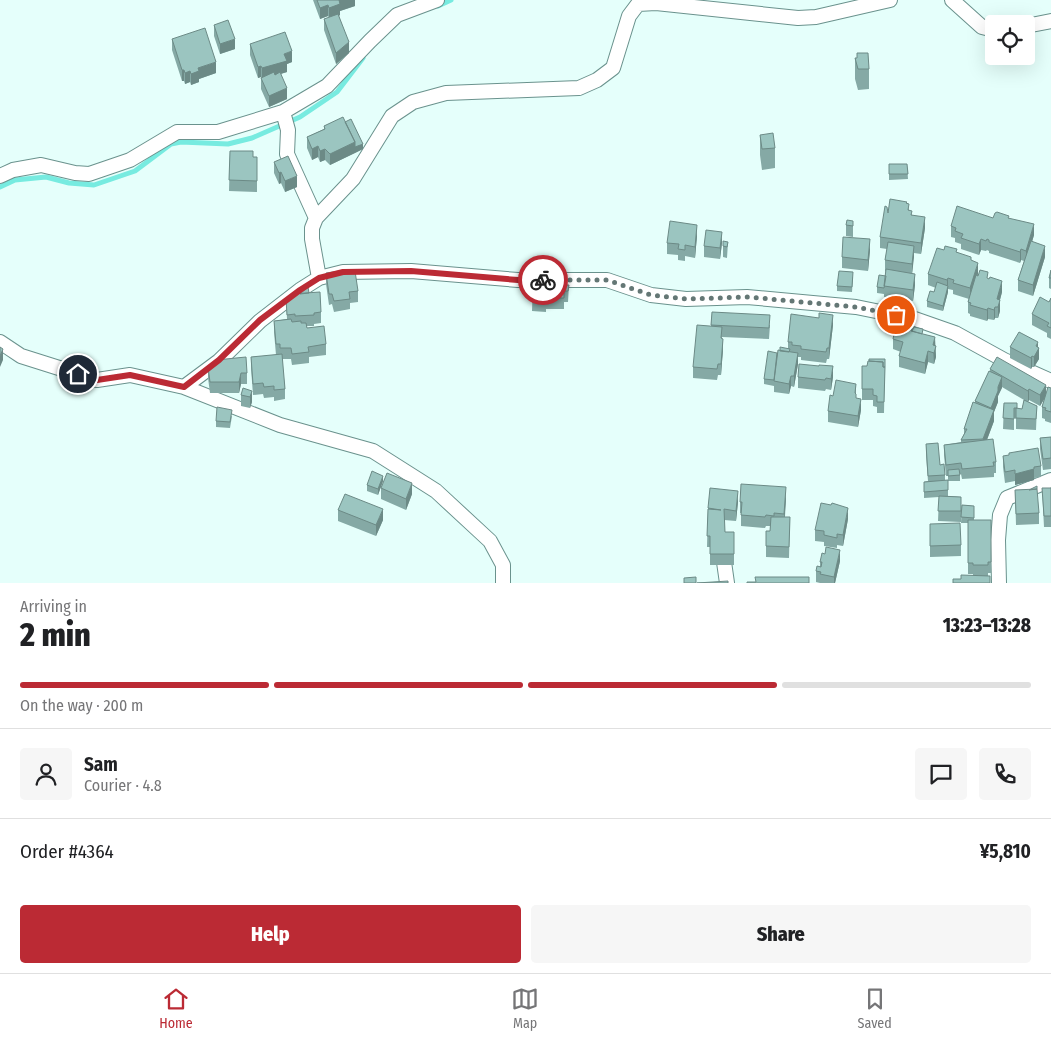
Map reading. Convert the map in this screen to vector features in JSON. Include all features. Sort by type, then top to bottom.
[{"type":"street","points":[[0,176],[13,170],[41,165],[75,173],[89,174],[130,160],[177,132],[218,132],[285,120],[327,86],[397,15],[437,0]]},
{"type":"street","points":[[319,278],[312,239],[312,228],[316,218],[353,179],[392,116],[413,102],[446,93],[579,88],[597,80],[613,68],[630,16],[638,4],[656,2],[798,18],[816,17],[890,0]]},
{"type":"street","points":[[952,0],[985,28]]},
{"type":"street","points":[[1035,25],[1051,22]]},
{"type":"street","points":[[285,120],[287,154],[316,218]]},
{"type":"street","points":[[184,387],[219,360],[260,320],[319,278],[343,272],[411,271],[518,280],[607,280],[651,295],[686,299],[748,297],[856,307],[915,319],[955,333],[1004,360],[1051,381]]},
{"type":"street","points":[[0,342],[21,356],[97,380],[130,375],[184,387],[280,425],[373,451],[436,491],[490,541],[503,564],[503,583]]},
{"type":"street","points":[[998,583],[1000,514],[1007,498],[1051,480]]},
{"type":"street","points":[[723,555],[726,583]]},
{"type":"building","points":[[317,0],[339,0],[340,4],[329,8],[328,5],[320,8]]},
{"type":"building","points":[[338,14],[349,42],[336,53],[324,19]]},
{"type":"building","points":[[228,20],[235,39],[220,44],[214,25]]},
{"type":"building","points":[[205,28],[216,62],[198,68],[199,71],[191,74],[190,71],[185,73],[182,70],[172,39]]},
{"type":"building","points":[[285,32],[292,51],[284,54],[287,61],[262,68],[261,66],[258,67],[250,44]]},
{"type":"building","points":[[857,53],[868,53],[869,69],[858,69],[855,58],[857,58]]},
{"type":"building","points":[[274,72],[275,75],[280,72],[287,88],[269,96],[261,78]]},
{"type":"building","points":[[343,117],[355,142],[330,154],[325,149],[320,151],[318,146],[312,149],[307,137],[325,129],[324,126]]},
{"type":"building","points":[[351,119],[363,144],[355,147],[355,142],[345,122]]},
{"type":"building","points":[[773,133],[775,148],[762,149],[760,135]]},
{"type":"building","points":[[230,151],[253,151],[253,157],[257,157],[257,181],[229,180]]},
{"type":"building","points":[[288,156],[297,176],[285,181],[274,162]]},
{"type":"building","points":[[889,164],[907,164],[908,174],[889,174]]},
{"type":"building","points":[[890,199],[907,202],[909,204],[908,210],[912,211],[911,215],[925,217],[921,243],[880,237],[885,206],[888,213]]},
{"type":"building","points":[[957,206],[993,218],[997,212],[1009,216],[1008,218],[1034,224],[1026,251],[1021,249],[1020,252],[989,242],[987,239],[986,241],[981,239],[979,244],[961,238],[963,234],[955,231],[956,228],[951,226]]},
{"type":"building","points":[[847,220],[853,221],[853,226],[846,225]]},
{"type":"building","points":[[670,221],[697,225],[695,247],[685,245],[685,250],[678,249],[679,244],[667,243]]},
{"type":"building","points":[[706,230],[722,232],[720,248],[704,246]]},
{"type":"building","points":[[843,237],[870,239],[868,260],[842,257]]},
{"type":"building","points":[[723,241],[728,242],[727,247],[723,246]]},
{"type":"building","points":[[1031,241],[1045,246],[1033,285],[1018,280]]},
{"type":"building","points":[[888,242],[914,246],[912,264],[885,260]]},
{"type":"building","points":[[945,246],[957,249],[956,252],[971,257],[971,260],[978,263],[970,288],[953,283],[954,280],[948,278],[947,280],[928,274],[937,248],[944,250]]},
{"type":"building","points":[[886,269],[915,274],[913,290],[884,286]]},
{"type":"building","points":[[346,270],[346,272],[355,271],[358,291],[349,292],[350,299],[334,301],[332,294],[329,294],[326,273]]},
{"type":"building","points":[[980,270],[988,272],[987,278],[989,279],[990,277],[1002,281],[997,299],[1000,300],[998,307],[995,307],[994,310],[970,305],[971,303],[968,302],[976,275],[978,276]]},
{"type":"building","points":[[839,271],[853,272],[852,287],[837,286]]},
{"type":"building","points":[[879,275],[886,276],[884,288],[877,287]]},
{"type":"building","points":[[533,279],[558,279],[558,281],[564,281],[564,285],[569,285],[568,291],[564,291],[564,298],[546,298],[546,301],[532,300]]},
{"type":"building","points":[[937,282],[948,286],[943,306],[927,301],[930,291],[934,292]]},
{"type":"building","points":[[308,287],[309,293],[300,294]]},
{"type":"building","points":[[320,292],[321,312],[314,313],[314,315],[287,315],[286,299],[292,299],[291,294]]},
{"type":"building","points":[[1040,297],[1049,302],[1051,298],[1051,328],[1047,326],[1049,323],[1032,314]]},
{"type":"building","points":[[712,312],[770,315],[769,328],[711,325]]},
{"type":"building","points":[[819,313],[833,315],[829,348],[827,348],[826,352],[801,349],[801,346],[792,345],[792,342],[788,342],[791,314],[819,318]]},
{"type":"building","points":[[902,316],[914,319],[911,331],[935,337],[933,345],[936,346],[934,353],[928,351],[925,363],[899,356],[903,342],[893,339],[895,329],[899,330]]},
{"type":"building","points":[[291,319],[292,322],[301,321],[301,323],[306,323],[307,328],[324,326],[326,344],[308,347],[309,352],[292,354],[291,348],[280,348],[280,344],[276,344],[274,321]]},
{"type":"building","points":[[697,325],[722,327],[721,364],[718,364],[717,369],[693,367]]},
{"type":"building","points":[[914,327],[923,329],[922,334],[912,331]]},
{"type":"building","points":[[1019,332],[1038,342],[1036,346],[1039,348],[1034,357],[1032,356],[1031,358],[1010,347]]},
{"type":"building","points":[[780,347],[790,349],[789,352],[780,351]]},
{"type":"building","points":[[778,350],[798,353],[794,376],[791,376],[789,384],[774,381]]},
{"type":"building","points":[[768,351],[777,353],[774,380],[764,379]]},
{"type":"building","points":[[282,354],[285,389],[274,390],[274,386],[264,387],[263,383],[253,384],[251,357]]},
{"type":"building","points":[[246,357],[247,373],[241,373],[239,382],[210,382],[208,367],[216,362],[216,360]]},
{"type":"building","points":[[997,357],[1046,385],[1040,395],[1029,389],[1028,391],[990,369]]},
{"type":"building","points":[[869,359],[885,359],[885,367],[883,367],[883,362],[869,361]]},
{"type":"building","points":[[868,361],[883,362],[883,367],[885,367],[884,402],[877,402],[877,396],[873,395],[873,389],[862,389],[862,366],[867,366]]},
{"type":"building","points":[[799,364],[833,366],[831,379],[798,377]]},
{"type":"building","points":[[989,371],[1002,377],[991,408],[975,401]]},
{"type":"building","points":[[836,380],[856,384],[856,398],[861,399],[858,416],[828,411],[830,395],[833,396]]},
{"type":"building","points":[[1048,387],[1051,388],[1051,412],[1042,407]]},
{"type":"building","points":[[243,388],[252,391],[250,397],[241,395]]},
{"type":"building","points":[[1024,400],[1037,406],[1036,419],[1016,418],[1016,408],[1022,409]]},
{"type":"building","points":[[973,402],[994,410],[983,439],[961,440],[967,429],[964,429]]},
{"type":"building","points":[[1004,403],[1017,403],[1017,408],[1014,408],[1014,419],[1003,418]]},
{"type":"building","points":[[217,407],[232,410],[230,422],[216,421]]},
{"type":"building","points":[[1051,437],[1051,458],[1043,459],[1040,438]]},
{"type":"building","points":[[993,439],[996,462],[993,462],[994,466],[962,469],[961,463],[946,465],[944,445]]},
{"type":"building","points":[[938,443],[940,465],[944,464],[945,475],[928,476],[926,444]]},
{"type":"building","points":[[1038,448],[1041,466],[1015,474],[1015,470],[1005,472],[1003,456],[1009,455],[1009,453]]},
{"type":"building","points":[[959,469],[960,475],[948,476],[948,470]]},
{"type":"building","points":[[372,471],[383,476],[378,489],[367,485]]},
{"type":"building","points":[[387,473],[412,483],[406,499],[381,488]]},
{"type":"building","points":[[948,480],[948,490],[924,492],[924,482]]},
{"type":"building","points":[[741,484],[786,487],[784,514],[774,513],[774,516],[766,515],[765,517],[741,515]]},
{"type":"building","points":[[710,488],[738,491],[736,511],[724,509],[725,532],[734,532],[734,554],[710,554],[710,536],[707,536],[708,509],[721,510],[708,508]]},
{"type":"building","points":[[1042,488],[1051,488],[1051,516],[1044,516]]},
{"type":"building","points":[[1037,489],[1039,513],[1016,514],[1015,490]]},
{"type":"building","points":[[345,494],[383,509],[376,525],[338,510]]},
{"type":"building","points":[[939,496],[961,497],[961,511],[938,511]]},
{"type":"building","points":[[821,503],[831,505],[832,503],[848,508],[843,535],[837,534],[837,538],[824,535],[824,531],[815,530]]},
{"type":"building","points":[[962,505],[974,506],[974,518],[961,517]]},
{"type":"building","points":[[771,517],[790,517],[789,547],[766,546],[766,531],[770,531]]},
{"type":"building","points":[[968,520],[991,520],[991,562],[988,562],[988,565],[968,563]]},
{"type":"building","points":[[960,523],[961,545],[930,546],[930,524]]},
{"type":"building","points":[[826,547],[840,550],[834,577],[820,574],[821,572],[816,571],[817,566],[821,567],[822,553],[825,554]]},
{"type":"building","points":[[961,575],[990,576],[990,583],[953,583],[953,579],[961,579]]},
{"type":"building","points":[[696,577],[696,583],[684,583],[684,578]]},
{"type":"building","points":[[755,577],[809,577],[809,583],[747,583],[756,582]]},
{"type":"building","points":[[728,581],[728,583],[697,583]]},
{"type":"waterway","points":[[438,6],[451,0]]},
{"type":"waterway","points":[[0,187],[15,180],[46,177],[69,183],[94,185],[135,171],[171,144],[181,142],[228,144],[252,138],[300,117],[337,92],[363,58]]},
{"type":"way so far","points":[[543,280],[607,280],[651,295],[686,299],[748,297],[856,307],[896,315]]},
{"type":"route","points":[[78,374],[97,380],[130,375],[184,387],[219,360],[260,320],[300,290],[319,278],[343,272],[411,271],[518,280],[543,280]]}]
